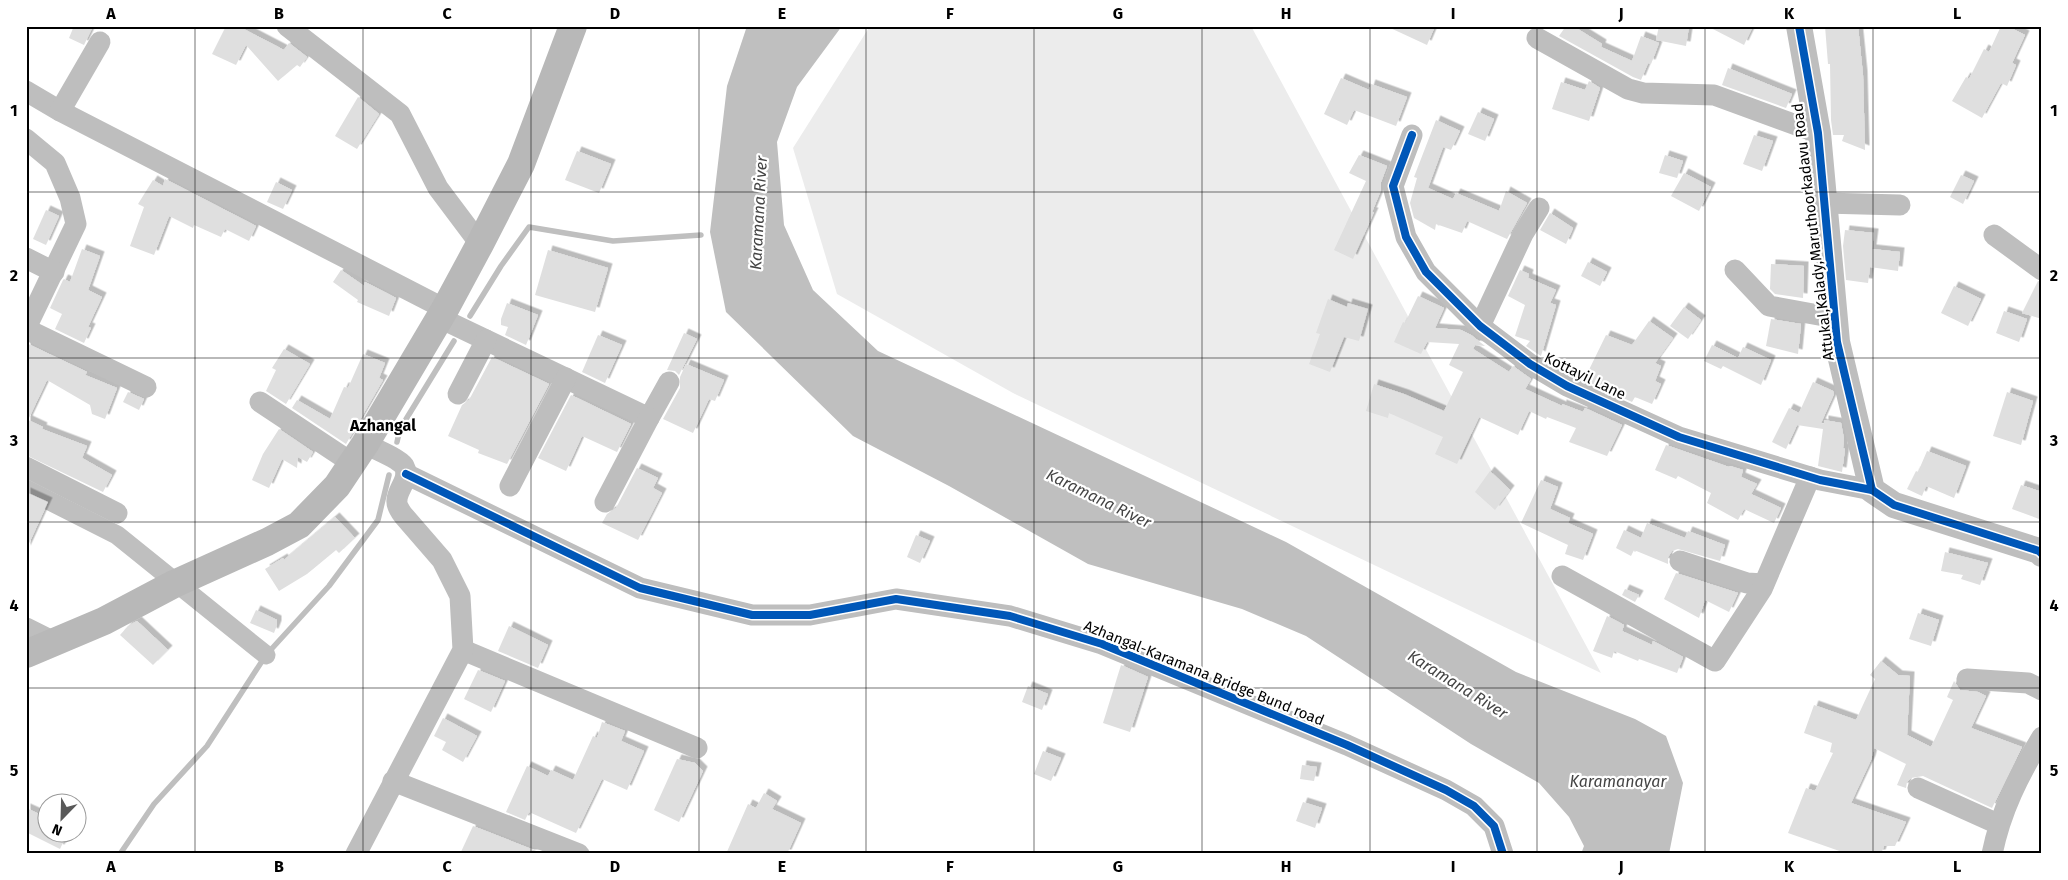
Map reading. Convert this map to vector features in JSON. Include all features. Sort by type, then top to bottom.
[{"type":"main road","points":[[26,654],[104,621],[177,583],[268,542],[299,525],[337,486],[359,454],[443,314],[480,244],[521,164],[573,26]]},
{"type":"street","points":[[287,26],[400,114],[438,188],[480,244]]},
{"type":"street","name":"Attukal,Kalady,Maruthoorkadavu Road","points":[[1799,26],[1818,133],[1837,342],[1872,490]]},
{"type":"street","points":[[1537,38],[1628,89],[1643,93],[1714,95],[1818,133]]},
{"type":"street","points":[[60,111],[100,42]]},
{"type":"street","points":[[26,91],[60,111],[443,314],[486,340],[649,418]]},
{"type":"street","name":"Kottayil Lane","points":[[1412,135],[1393,186],[1406,237],[1426,272],[1480,326],[1530,364],[1566,386],[1678,437],[1810,477],[1872,490]]},
{"type":"street","points":[[26,139],[55,163],[70,198],[76,224],[26,329],[146,387]]},
{"type":"street","points":[[1824,203],[1900,205]]},
{"type":"street","points":[[1480,326],[1523,234],[1539,208]]},
{"type":"street","points":[[1994,235],[2042,270]]},
{"type":"street","points":[[26,258],[54,272]]},
{"type":"street","points":[[1735,270],[1769,306],[1835,318]]},
{"type":"street","points":[[458,394],[486,340]]},
{"type":"street","points":[[510,486],[566,378]]},
{"type":"street","points":[[605,502],[669,382]]},
{"type":"street","name":"Azhangal-Karamana Bridge Bund road","points":[[260,402],[359,454],[402,464],[406,474],[640,588],[752,615],[810,614],[896,599],[1010,616],[1102,644],[1347,745],[1446,790],[1474,806],[1494,826],[1503,854]]},
{"type":"street","points":[[26,467],[117,513]]},
{"type":"street","points":[[356,854],[463,650],[460,596],[442,560],[398,507],[396,500],[406,474]]},
{"type":"street","points":[[1562,576],[1715,661],[1764,584],[1810,477]]},
{"type":"street","points":[[1872,490],[1894,505],[2038,551],[2042,554]]},
{"type":"street","points":[[1680,561],[1746,583],[1764,584]]},
{"type":"street","points":[[26,628],[54,642]]},
{"type":"street","points":[[463,650],[697,748]]},
{"type":"street","points":[[1967,679],[2028,684],[2042,690]]},
{"type":"street","points":[[1992,854],[1998,824],[2019,775],[2042,737]]},
{"type":"street","points":[[393,781],[580,854]]},
{"type":"street","points":[[1918,788],[1998,824]]},
{"type":"shaded area","points":[[870,26],[1251,26],[1601,673],[1013,393],[837,294],[793,148]]},
{"type":"water","name":"Karamanayar","points":[[747,26],[842,26],[797,87],[777,142],[784,225],[813,290],[878,351],[1286,542],[1516,672],[1635,719],[1666,736],[1683,783],[1669,854],[1581,854],[1584,846],[1569,817],[1539,783],[1471,744],[1306,636],[1242,609],[1088,564],[949,486],[853,436],[726,312],[710,232],[727,86]]},
{"type":"building","points":[[74,26],[93,26],[84,45],[69,38]]},
{"type":"building","points":[[226,26],[238,26],[284,50],[289,43],[307,57],[300,67],[297,65],[278,81],[246,45],[236,65],[212,54]]},
{"type":"building","points":[[1386,26],[1435,26],[1427,45]]},
{"type":"building","points":[[1566,26],[1573,26],[1602,44],[1601,47],[1632,61],[1641,36],[1659,43],[1651,64],[1648,63],[1641,80],[1559,36]]},
{"type":"building","points":[[1659,26],[1689,26],[1686,46],[1656,40]]},
{"type":"building","points":[[1707,26],[1753,26],[1744,45]]},
{"type":"building","points":[[1825,26],[1858,26],[1863,75],[1865,150],[1842,141],[1844,135],[1833,135],[1830,64],[1828,64]]},
{"type":"building","points":[[2001,26],[2007,26],[2025,35],[2012,63],[2016,65],[2007,86],[2001,83],[1982,118],[1952,101],[1966,77],[1969,79],[1984,49],[1989,52]]},
{"type":"building","points":[[1728,68],[1792,94],[1786,108],[1722,85]]},
{"type":"building","points":[[1341,78],[1369,90],[1371,84],[1407,97],[1396,126],[1354,110],[1347,125],[1324,114]]},
{"type":"building","points":[[1589,81],[1600,88],[1589,121],[1552,109],[1561,82],[1585,90]]},
{"type":"building","points":[[358,97],[379,114],[357,149],[335,136]]},
{"type":"building","points":[[1478,112],[1494,119],[1485,141],[1468,134]]},
{"type":"building","points":[[1436,120],[1460,131],[1451,150],[1443,147],[1428,188],[1453,199],[1456,193],[1499,211],[1506,191],[1527,203],[1507,239],[1467,221],[1462,233],[1436,224],[1435,230],[1414,218],[1410,203],[1417,178],[1414,177]]},
{"type":"building","points":[[1754,135],[1773,141],[1762,171],[1743,164]]},
{"type":"building","points":[[577,151],[611,164],[599,193],[565,180]]},
{"type":"building","points":[[1359,155],[1387,166],[1381,182],[1381,190],[1372,212],[1374,212],[1353,259],[1334,250],[1366,181],[1349,173]]},
{"type":"building","points":[[1665,155],[1683,161],[1677,178],[1659,173]]},
{"type":"building","points":[[1684,173],[1711,187],[1699,211],[1671,196]]},
{"type":"building","points":[[1961,175],[1974,181],[1963,204],[1950,197]]},
{"type":"building","points":[[165,179],[256,226],[249,241],[225,229],[221,237],[194,225],[193,228],[169,216],[154,255],[130,246],[144,207],[138,204],[153,180],[163,186]]},
{"type":"building","points":[[276,182],[292,190],[283,209],[267,202]]},
{"type":"building","points":[[46,210],[59,216],[46,245],[33,239]]},
{"type":"building","points":[[1550,213],[1573,228],[1566,244],[1540,230]]},
{"type":"building","points":[[1845,230],[1874,233],[1872,249],[1900,252],[1898,271],[1870,267],[1868,283],[1846,280],[1843,246]]},
{"type":"building","points":[[82,249],[100,256],[88,290],[102,297],[88,327],[91,328],[84,343],[55,329],[62,314],[50,308],[63,280],[70,282]]},
{"type":"building","points":[[548,250],[608,268],[595,312],[535,295]]},
{"type":"building","points":[[1588,262],[1607,272],[1600,286],[1581,276]]},
{"type":"building","points":[[1771,264],[1804,266],[1803,298],[1775,294],[1770,289]]},
{"type":"building","points":[[341,270],[364,286],[365,282],[396,298],[389,316],[357,302],[358,300],[333,282]]},
{"type":"building","points":[[1520,270],[1529,274],[1528,278],[1556,290],[1550,303],[1556,305],[1541,356],[1526,346],[1530,341],[1515,336],[1525,305],[1508,296]]},
{"type":"building","points":[[2038,281],[2042,282],[2042,319],[2022,313]]},
{"type":"building","points":[[1954,286],[1981,299],[1968,326],[1941,313]]},
{"type":"building","points":[[1418,296],[1444,308],[1435,328],[1461,330],[1471,335],[1485,346],[1475,345],[1473,349],[1509,372],[1513,366],[1531,379],[1525,389],[1562,406],[1562,404],[1583,412],[1585,408],[1622,425],[1607,456],[1569,442],[1576,428],[1547,417],[1546,419],[1529,411],[1518,435],[1479,417],[1457,464],[1435,454],[1443,437],[1389,413],[1388,418],[1366,411],[1374,384],[1444,411],[1463,372],[1449,365],[1459,344],[1427,342],[1421,354],[1394,342]]},
{"type":"building","points":[[1328,299],[1347,307],[1348,303],[1368,309],[1359,341],[1344,337],[1330,372],[1309,364],[1320,334],[1316,333]]},
{"type":"building","points":[[507,303],[538,315],[526,345],[505,335],[508,327],[501,325],[501,319]]},
{"type":"building","points":[[1684,307],[1701,320],[1688,339],[1670,326]]},
{"type":"building","points":[[2004,311],[2027,319],[2019,342],[1996,333]]},
{"type":"building","points":[[1771,319],[1801,324],[1798,354],[1766,346]]},
{"type":"building","points":[[1649,321],[1673,338],[1655,363],[1661,366],[1655,381],[1661,384],[1652,404],[1635,397],[1632,402],[1584,380],[1606,335],[1632,345]]},
{"type":"building","points":[[684,333],[697,339],[679,375],[675,371],[667,370]]},
{"type":"building","points":[[598,335],[622,345],[605,383],[582,372]]},
{"type":"building","points":[[26,343],[87,372],[85,375],[117,388],[105,419],[92,414],[90,405],[47,380],[28,420],[43,427],[42,429],[87,446],[82,458],[112,475],[103,492],[26,455]]},
{"type":"building","points":[[1712,345],[1738,358],[1743,347],[1771,360],[1761,385],[1723,366],[1721,369],[1704,361]]},
{"type":"building","points":[[284,349],[310,364],[286,404],[266,391],[276,370],[272,368]]},
{"type":"building","points":[[363,354],[385,363],[379,378],[383,380],[346,444],[292,408],[297,400],[330,419],[344,387],[348,388]]},
{"type":"building","points":[[492,357],[549,384],[507,464],[478,453],[479,450],[448,436],[462,405],[469,400]]},
{"type":"building","points":[[686,364],[724,380],[715,401],[709,399],[693,433],[663,419],[680,388],[680,377]]},
{"type":"building","points":[[1813,382],[1833,391],[1834,394],[1821,423],[1824,424],[1824,420],[1841,423],[1844,439],[1843,448],[1845,449],[1842,472],[1818,466],[1823,429],[1797,425],[1786,449],[1772,442],[1789,408],[1799,413]]},
{"type":"building","points":[[128,392],[144,399],[139,410],[123,402]]},
{"type":"building","points":[[2007,392],[2033,401],[2021,445],[1993,436]]},
{"type":"building","points":[[571,395],[631,424],[617,452],[582,436],[566,471],[538,458]]},
{"type":"building","points":[[279,429],[313,452],[307,462],[298,457],[297,468],[282,459],[269,488],[252,480],[263,454]]},
{"type":"building","points":[[1666,445],[1743,470],[1741,477],[1757,484],[1751,494],[1781,508],[1774,523],[1744,509],[1738,520],[1707,503],[1711,493],[1678,476],[1676,479],[1655,470]]},
{"type":"building","points":[[1927,451],[1966,466],[1954,498],[1926,486],[1922,496],[1907,489],[1916,471],[1918,472]]},
{"type":"building","points":[[637,468],[658,478],[653,488],[662,493],[638,540],[602,523],[607,514],[616,508]]},
{"type":"building","points":[[1490,471],[1510,490],[1495,510],[1475,492]]},
{"type":"building","points":[[1541,480],[1558,487],[1550,509],[1570,518],[1568,523],[1593,534],[1583,560],[1565,554],[1568,545],[1521,523]]},
{"type":"building","points":[[2021,485],[2042,492],[2042,520],[2012,509]]},
{"type":"building","points":[[26,492],[48,502],[26,550]]},
{"type":"building","points":[[335,517],[355,538],[339,553],[336,550],[307,574],[279,591],[265,569],[283,558],[284,560]]},
{"type":"building","points":[[1647,523],[1685,538],[1688,531],[1725,545],[1720,561],[1678,549],[1672,551],[1668,557],[1668,564],[1634,550],[1631,556],[1616,548],[1624,530],[1641,538]]},
{"type":"building","points":[[916,535],[930,541],[920,563],[907,557]]},
{"type":"building","points":[[1945,552],[1988,563],[1980,585],[1961,579],[1963,575],[1941,571]]},
{"type":"building","points":[[1676,573],[1738,593],[1729,612],[1705,600],[1699,618],[1664,599]]},
{"type":"building","points":[[1625,589],[1639,595],[1635,602],[1622,595]]},
{"type":"building","points":[[256,610],[277,620],[274,633],[250,623]]},
{"type":"building","points":[[1918,613],[1939,620],[1931,646],[1909,639]]},
{"type":"building","points":[[1607,616],[1624,625],[1622,631],[1652,645],[1653,641],[1683,657],[1677,673],[1639,659],[1638,661],[1614,651],[1612,658],[1593,651]]},
{"type":"building","points":[[137,621],[168,650],[153,665],[120,635],[128,626]]},
{"type":"building","points":[[509,626],[548,645],[538,668],[498,651]]},
{"type":"building","points":[[1881,661],[1898,675],[1910,676],[1907,735],[1931,747],[1953,700],[1947,697],[1954,681],[1960,690],[1978,692],[1986,696],[1971,728],[2022,747],[1992,808],[1923,776],[1911,778],[1907,782],[1906,788],[1897,785],[1906,764],[1874,748],[1871,760],[1851,803],[1906,822],[1895,846],[1884,846],[1881,854],[1848,854],[1788,833],[1806,788],[1815,791],[1833,753],[1830,752],[1832,743],[1804,733],[1814,705],[1856,720],[1875,679],[1870,675]]},
{"type":"building","points":[[1121,665],[1148,677],[1130,732],[1103,723]]},
{"type":"building","points":[[478,670],[505,681],[491,712],[464,699]]},
{"type":"building","points":[[1028,686],[1048,694],[1042,710],[1022,702]]},
{"type":"building","points":[[443,718],[477,736],[463,762],[442,750],[446,742],[434,736]]},
{"type":"building","points":[[602,722],[625,731],[621,741],[644,751],[627,790],[602,779],[576,833],[529,812],[525,820],[506,812],[527,766],[548,776],[551,770],[573,780],[593,736],[597,738]]},
{"type":"building","points":[[1043,751],[1061,758],[1051,781],[1034,774]]},
{"type":"building","points":[[677,759],[695,763],[703,771],[679,822],[654,810]]},
{"type":"building","points":[[1302,765],[1317,767],[1314,781],[1300,779]]},
{"type":"building","points":[[764,793],[777,801],[772,809],[801,823],[787,854],[726,854],[748,804],[756,808]]},
{"type":"building","points":[[1303,802],[1322,808],[1315,828],[1296,821]]},
{"type":"building","points":[[26,808],[38,813],[38,838],[26,832]]},
{"type":"building","points":[[473,826],[544,854],[460,854]]},
{"type":"building","points":[[46,842],[63,842],[60,849]]},
{"type":"waterway","points":[[470,316],[501,266],[529,227],[613,241],[701,235]]},
{"type":"waterway","points":[[397,442],[400,429],[454,341]]},
{"type":"waterway","points":[[120,854],[154,804],[207,746],[266,655],[329,586],[378,520],[389,475]]},
{"type":"waterway","points":[[26,489],[117,535],[266,655]]},
{"type":"cycle path","points":[[1799,26],[1818,133],[1837,342],[1872,490],[1894,505],[2039,551],[2042,554]]},
{"type":"cycle path","points":[[1412,135],[1393,186],[1406,237],[1426,272],[1480,326],[1530,364],[1567,386],[1679,437],[1820,480],[1872,490]]},
{"type":"cycle path","points":[[406,474],[640,588],[752,615],[810,615],[896,599],[1010,616],[1102,644],[1347,745],[1446,790],[1474,806],[1494,826],[1503,854]]},
{"type":"district","name":"Azhangal","points":[[383,425]]},
{"type":"water label","name":"Karamana River","points":[[758,213]]},
{"type":"water label","name":"Karamana River","points":[[1099,498]]},
{"type":"water label","name":"Karamana River","points":[[1458,684]]}]
